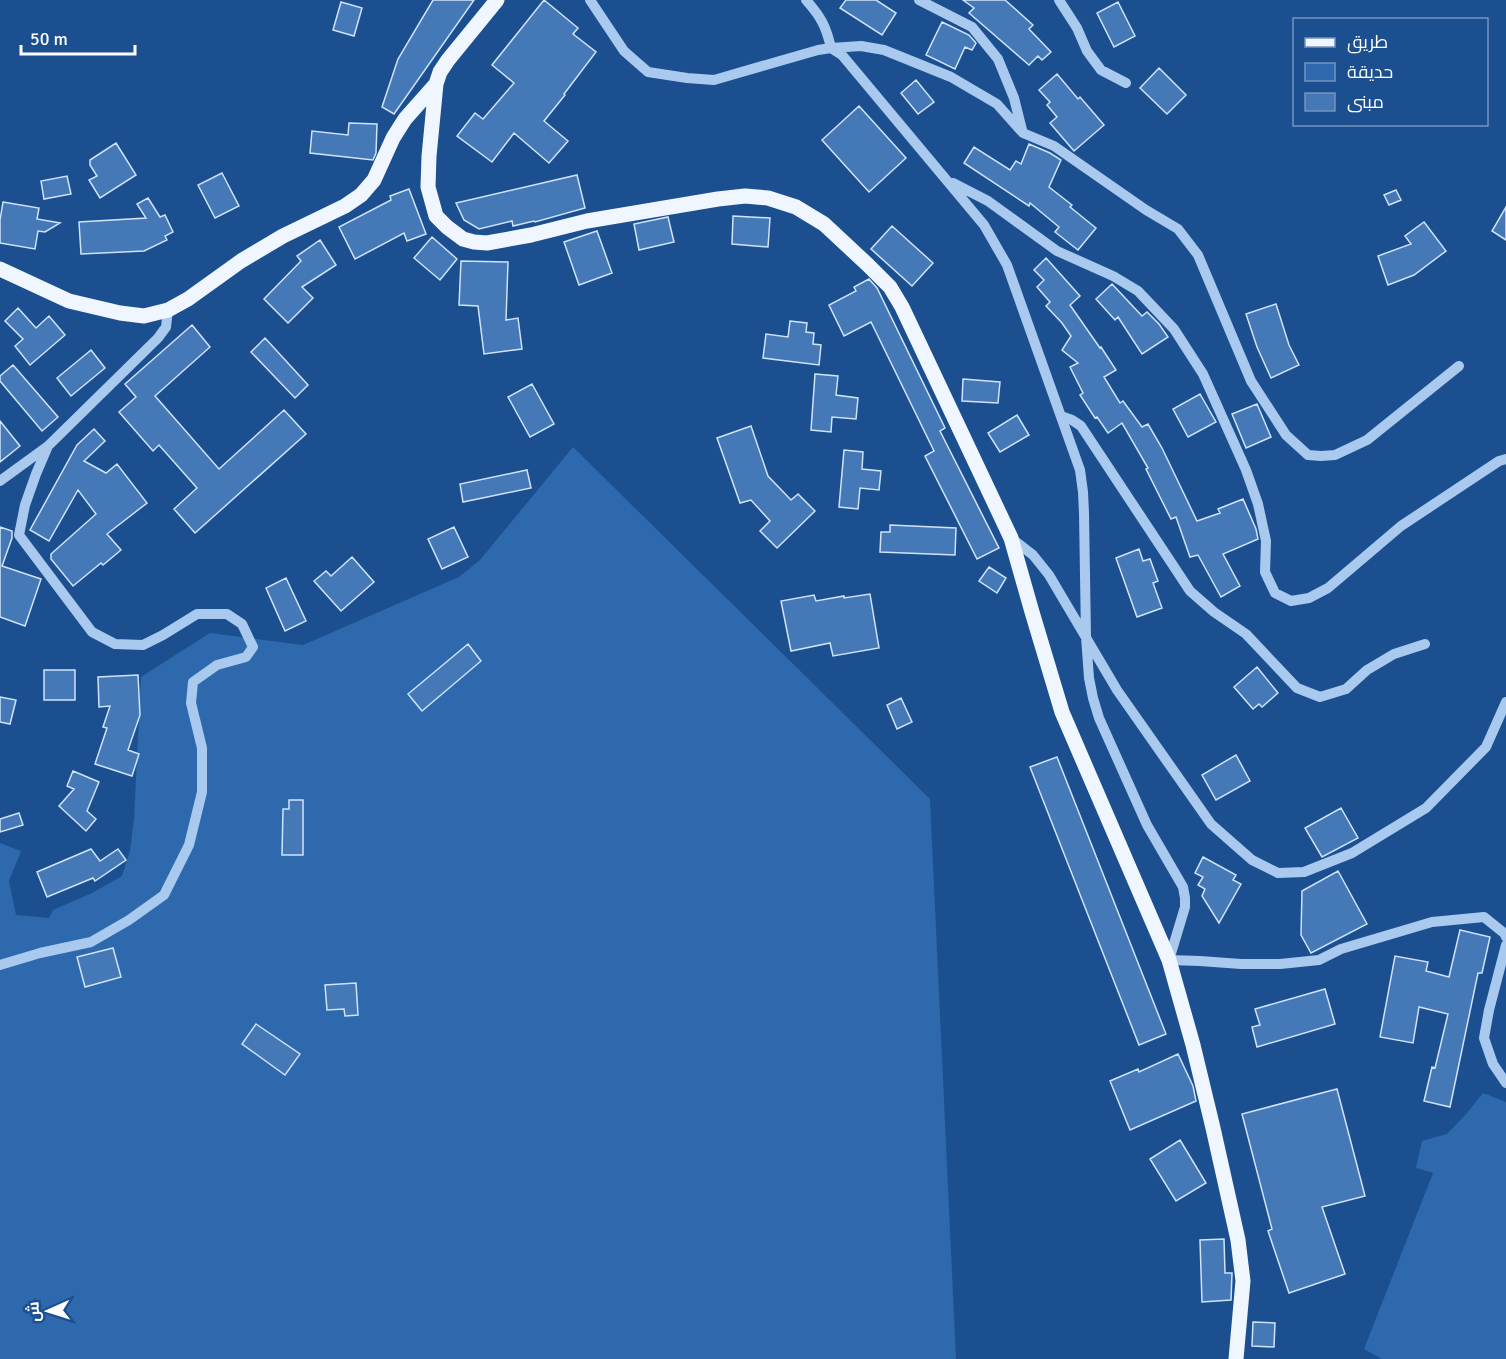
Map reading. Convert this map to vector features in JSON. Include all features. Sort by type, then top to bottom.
[{"type":"main road","points":[[497,0],[448,60],[436,84],[428,187],[436,216],[447,227],[463,239],[487,243],[587,221],[718,199],[745,196],[768,198],[796,207],[824,225],[890,287],[902,307],[1011,538],[1062,712],[1170,960],[1214,1128],[1238,1240],[1243,1281],[1236,1359]]},
{"type":"main road","points":[[0,269],[69,302],[144,316],[168,310],[188,299],[241,261],[283,236],[345,206],[361,195],[374,180],[393,138],[405,119],[436,84]]},
{"type":"street","points":[[590,0],[624,51],[648,72],[714,80],[818,50],[861,46],[884,50],[951,77],[998,104],[1023,133],[1054,147],[1146,210],[1178,229],[1198,255],[1251,381],[1286,435],[1308,454],[1335,455],[1367,440],[1459,366]]},
{"type":"street","points":[[806,0],[820,17],[828,33],[831,48],[842,55],[984,225],[1007,265],[1080,470],[1083,492],[1086,636],[1093,698],[1099,718],[1147,825],[1183,887],[1185,907],[1170,960],[1240,964],[1280,964],[1319,960],[1341,949],[1432,922],[1484,917],[1506,937]]},
{"type":"street","points":[[919,0],[972,27],[998,59],[1014,98],[1023,133]]},
{"type":"street","points":[[1059,0],[1077,28],[1087,51],[1101,70],[1126,83]]},
{"type":"street","points":[[947,180],[988,201],[1057,250],[1113,276],[1138,291],[1174,329],[1203,374],[1246,470],[1258,504],[1266,541],[1265,572],[1275,593],[1291,601],[1309,598],[1328,588],[1401,526],[1499,461],[1506,459]]},
{"type":"street","points":[[0,481],[48,446],[158,338],[166,327],[168,310]]},
{"type":"street","points":[[1061,416],[1081,426],[1190,591],[1214,612],[1246,634],[1297,688],[1320,697],[1346,689],[1367,670],[1394,654],[1425,644]]},
{"type":"street","points":[[0,965],[91,942],[129,920],[164,895],[189,845],[202,792],[202,748],[191,702],[193,682],[217,665],[246,657],[253,648],[242,624],[227,614],[196,615],[143,645],[115,644],[92,632],[19,535],[25,505],[48,446]]},
{"type":"street","points":[[1011,538],[1033,555],[1049,575],[1117,690],[1211,824],[1252,860],[1278,873],[1304,872],[1352,853],[1426,808],[1486,747],[1506,702]]},
{"type":"street","points":[[1506,945],[1484,1038],[1493,1064],[1506,1083]]},
{"type":"green space","points":[[573,447],[930,799],[956,1359],[0,1359],[0,843],[21,851],[9,881],[16,915],[49,918],[53,910],[92,893],[122,876],[130,851],[134,819],[141,677],[210,633],[303,645],[459,577],[480,560]]},
{"type":"green space","points":[[1483,1093],[1506,1102],[1506,1359],[1382,1359],[1364,1349],[1433,1173],[1416,1168],[1422,1141],[1447,1134]]},
{"type":"building","points":[[433,0],[474,0],[394,114],[382,107],[398,59]]},
{"type":"building","points":[[544,0],[578,28],[573,34],[596,52],[544,121],[568,141],[549,163],[514,133],[492,162],[457,136],[475,113],[483,119],[514,83],[492,65]]},
{"type":"building","points":[[846,0],[876,0],[896,13],[882,35],[840,8]]},
{"type":"building","points":[[963,0],[1005,0],[1033,25],[1029,29],[1051,52],[1042,60],[1038,56],[1029,65],[969,13],[974,8]]},
{"type":"building","points":[[341,2],[362,8],[354,36],[333,30]]},
{"type":"building","points":[[1118,2],[1135,36],[1114,47],[1097,13]]},
{"type":"building","points":[[942,22],[969,35],[976,43],[972,50],[965,47],[955,69],[926,55]]},
{"type":"building","points":[[1159,68],[1186,95],[1167,114],[1140,88]]},
{"type":"building","points":[[1057,74],[1104,125],[1074,151],[1050,123],[1057,117],[1047,105],[1050,102],[1039,90]]},
{"type":"building","points":[[916,80],[934,102],[918,114],[901,93]]},
{"type":"building","points":[[859,106],[906,158],[869,192],[822,140]]},
{"type":"building","points":[[349,123],[377,124],[376,153],[373,160],[310,153],[312,131],[348,135]]},
{"type":"building","points":[[116,143],[136,175],[100,198],[89,180],[97,176],[90,165],[90,160]]},
{"type":"building","points":[[1029,144],[1061,160],[1049,187],[1096,228],[1078,250],[1055,232],[1059,227],[1030,203],[1029,206],[964,163],[974,147],[1010,170],[1016,161],[1021,164]]},
{"type":"building","points":[[222,173],[239,206],[215,218],[198,185]]},
{"type":"building","points":[[577,175],[585,208],[535,222],[513,226],[512,221],[479,229],[464,220],[456,203]]},
{"type":"building","points":[[67,176],[71,194],[44,199],[41,181]]},
{"type":"building","points":[[409,189],[426,234],[407,241],[404,233],[355,259],[339,227],[391,200],[390,196]]},
{"type":"building","points":[[1396,190],[1401,200],[1389,205],[1384,195]]},
{"type":"building","points":[[148,198],[160,217],[165,215],[173,232],[165,236],[167,240],[144,251],[81,254],[79,222],[146,218],[137,204]]},
{"type":"building","points":[[3,202],[39,208],[37,219],[60,223],[45,232],[38,231],[35,249],[0,243]]},
{"type":"building","points":[[1506,207],[1506,240],[1492,231]]},
{"type":"building","points":[[733,216],[770,218],[768,247],[732,244]]},
{"type":"building","points":[[668,217],[674,242],[639,250],[634,224]]},
{"type":"building","points":[[1424,222],[1446,251],[1414,275],[1388,285],[1378,256],[1411,244],[1405,236]]},
{"type":"building","points":[[892,226],[933,263],[912,286],[871,249]]},
{"type":"building","points":[[597,231],[612,273],[579,285],[564,242]]},
{"type":"building","points":[[432,237],[457,259],[440,280],[414,258]]},
{"type":"building","points":[[320,240],[336,265],[302,287],[313,298],[288,323],[264,299],[301,261],[297,256]]},
{"type":"building","points":[[1046,258],[1080,296],[1070,305],[1116,370],[1104,377],[1120,403],[1123,401],[1142,427],[1148,424],[1197,521],[1220,513],[1218,509],[1243,499],[1258,539],[1223,554],[1240,586],[1221,597],[1198,555],[1190,557],[1176,517],[1171,519],[1146,469],[1148,468],[1122,423],[1108,433],[1080,395],[1083,393],[1070,367],[1078,363],[1062,350],[1071,336],[1046,306],[1050,302],[1037,287],[1044,280],[1034,270]]},
{"type":"building","points":[[461,261],[508,262],[506,320],[518,318],[522,349],[484,354],[478,306],[459,305]]},
{"type":"building","points":[[869,279],[877,288],[945,428],[940,431],[999,548],[977,559],[925,456],[934,451],[871,322],[844,336],[829,305],[856,291],[854,287]]},
{"type":"building","points":[[1112,284],[1142,316],[1147,312],[1168,337],[1142,354],[1118,317],[1115,320],[1096,299]]},
{"type":"building","points":[[1276,304],[1289,345],[1299,365],[1271,378],[1246,314]]},
{"type":"building","points":[[18,308],[36,328],[49,316],[65,335],[30,365],[15,346],[23,339],[5,321]]},
{"type":"building","points":[[790,321],[807,323],[806,332],[814,333],[813,344],[821,345],[819,365],[763,358],[766,334],[788,337]]},
{"type":"building","points":[[192,325],[210,347],[155,396],[219,469],[284,410],[306,434],[195,533],[174,509],[197,488],[159,445],[153,451],[119,412],[136,397],[125,384]]},
{"type":"building","points":[[265,338],[308,385],[295,398],[251,352]]},
{"type":"building","points":[[91,350],[105,368],[71,396],[57,378]]},
{"type":"building","points":[[13,365],[58,417],[42,431],[0,381],[0,376]]},
{"type":"building","points":[[815,374],[838,376],[836,395],[858,398],[856,419],[832,417],[831,432],[811,430]]},
{"type":"building","points":[[963,379],[1000,382],[998,403],[962,401]]},
{"type":"building","points":[[532,384],[554,424],[530,437],[508,397]]},
{"type":"building","points":[[1200,394],[1216,422],[1188,437],[1173,409]]},
{"type":"building","points":[[1257,404],[1271,437],[1246,448],[1232,414]]},
{"type":"building","points":[[1017,415],[1029,435],[1000,452],[988,433]]},
{"type":"building","points":[[0,421],[20,446],[0,462]]},
{"type":"building","points":[[751,426],[768,476],[791,500],[798,494],[815,511],[777,548],[760,531],[770,521],[751,500],[740,503],[717,438]]},
{"type":"building","points":[[94,429],[105,441],[84,461],[106,473],[117,464],[147,503],[107,534],[121,550],[73,586],[51,559],[51,554],[96,514],[78,490],[49,541],[30,530],[77,445]]},
{"type":"building","points":[[844,450],[863,452],[862,469],[881,471],[879,490],[860,488],[858,509],[839,507]]},
{"type":"building","points":[[527,470],[531,488],[463,502],[460,484]]},
{"type":"building","points":[[890,525],[956,528],[955,555],[880,552],[881,532],[890,532]]},
{"type":"building","points":[[0,527],[12,531],[12,538],[2,566],[41,579],[25,626],[0,617]]},
{"type":"building","points":[[454,527],[468,557],[442,569],[428,539]]},
{"type":"building","points":[[1139,549],[1143,561],[1150,559],[1158,581],[1153,583],[1162,608],[1137,617],[1116,558]]},
{"type":"building","points":[[352,557],[374,582],[341,611],[314,581],[326,571],[331,576]]},
{"type":"building","points":[[989,567],[1006,578],[997,593],[979,581]]},
{"type":"building","points":[[286,578],[306,621],[285,631],[266,588]]},
{"type":"building","points":[[870,594],[879,648],[833,656],[830,643],[791,651],[781,601],[814,595],[816,601]]},
{"type":"building","points":[[468,644],[481,661],[422,711],[408,694]]},
{"type":"building","points":[[1257,667],[1278,693],[1262,707],[1259,704],[1253,709],[1234,687]]},
{"type":"building","points":[[44,670],[75,670],[75,700],[44,700]]},
{"type":"building","points":[[138,675],[140,715],[128,750],[139,754],[132,776],[95,764],[107,728],[103,727],[110,706],[99,707],[98,677]]},
{"type":"building","points":[[0,697],[16,700],[10,724],[0,722]]},
{"type":"building","points":[[901,698],[912,722],[897,729],[887,705]]},
{"type":"building","points":[[1236,755],[1250,781],[1216,800],[1202,775]]},
{"type":"building","points":[[1057,757],[1166,1034],[1139,1045],[1030,767]]},
{"type":"building","points":[[73,771],[99,782],[87,811],[96,819],[86,831],[59,806],[74,789],[67,786]]},
{"type":"building","points":[[289,800],[303,800],[303,855],[282,855],[283,809],[289,809]]},
{"type":"building","points":[[1341,808],[1358,838],[1322,857],[1305,828]]},
{"type":"building","points":[[19,813],[23,825],[0,832],[0,819]]},
{"type":"building","points":[[91,849],[100,861],[118,849],[126,860],[95,881],[93,878],[47,897],[37,872]]},
{"type":"building","points":[[1203,857],[1236,875],[1233,880],[1241,884],[1219,923],[1202,896],[1205,889],[1198,885],[1203,877],[1195,873]]},
{"type":"building","points":[[1338,871],[1367,924],[1311,953],[1301,935],[1302,891]]},
{"type":"building","points":[[1460,930],[1490,937],[1482,973],[1478,973],[1450,1107],[1424,1101],[1432,1067],[1435,1068],[1448,1014],[1419,1007],[1413,1043],[1380,1037],[1395,956],[1428,962],[1426,971],[1449,977]]},
{"type":"building","points":[[113,948],[121,977],[85,987],[77,957]]},
{"type":"building","points":[[356,983],[358,1015],[345,1016],[344,1009],[327,1010],[325,985]]},
{"type":"building","points":[[1325,989],[1335,1024],[1257,1047],[1252,1027],[1260,1025],[1255,1009]]},
{"type":"building","points":[[256,1024],[300,1054],[285,1075],[242,1044]]},
{"type":"building","points":[[1178,1054],[1193,1086],[1196,1101],[1130,1130],[1110,1081],[1138,1069],[1139,1072]]},
{"type":"building","points":[[1337,1089],[1365,1196],[1322,1207],[1345,1274],[1289,1293],[1268,1231],[1272,1229],[1242,1114]]},
{"type":"building","points":[[1180,1140],[1206,1183],[1176,1201],[1150,1159]]},
{"type":"building","points":[[1224,1239],[1225,1273],[1232,1273],[1231,1300],[1202,1302],[1200,1240]]},
{"type":"building","points":[[1253,1322],[1275,1323],[1274,1347],[1252,1346]]}]
